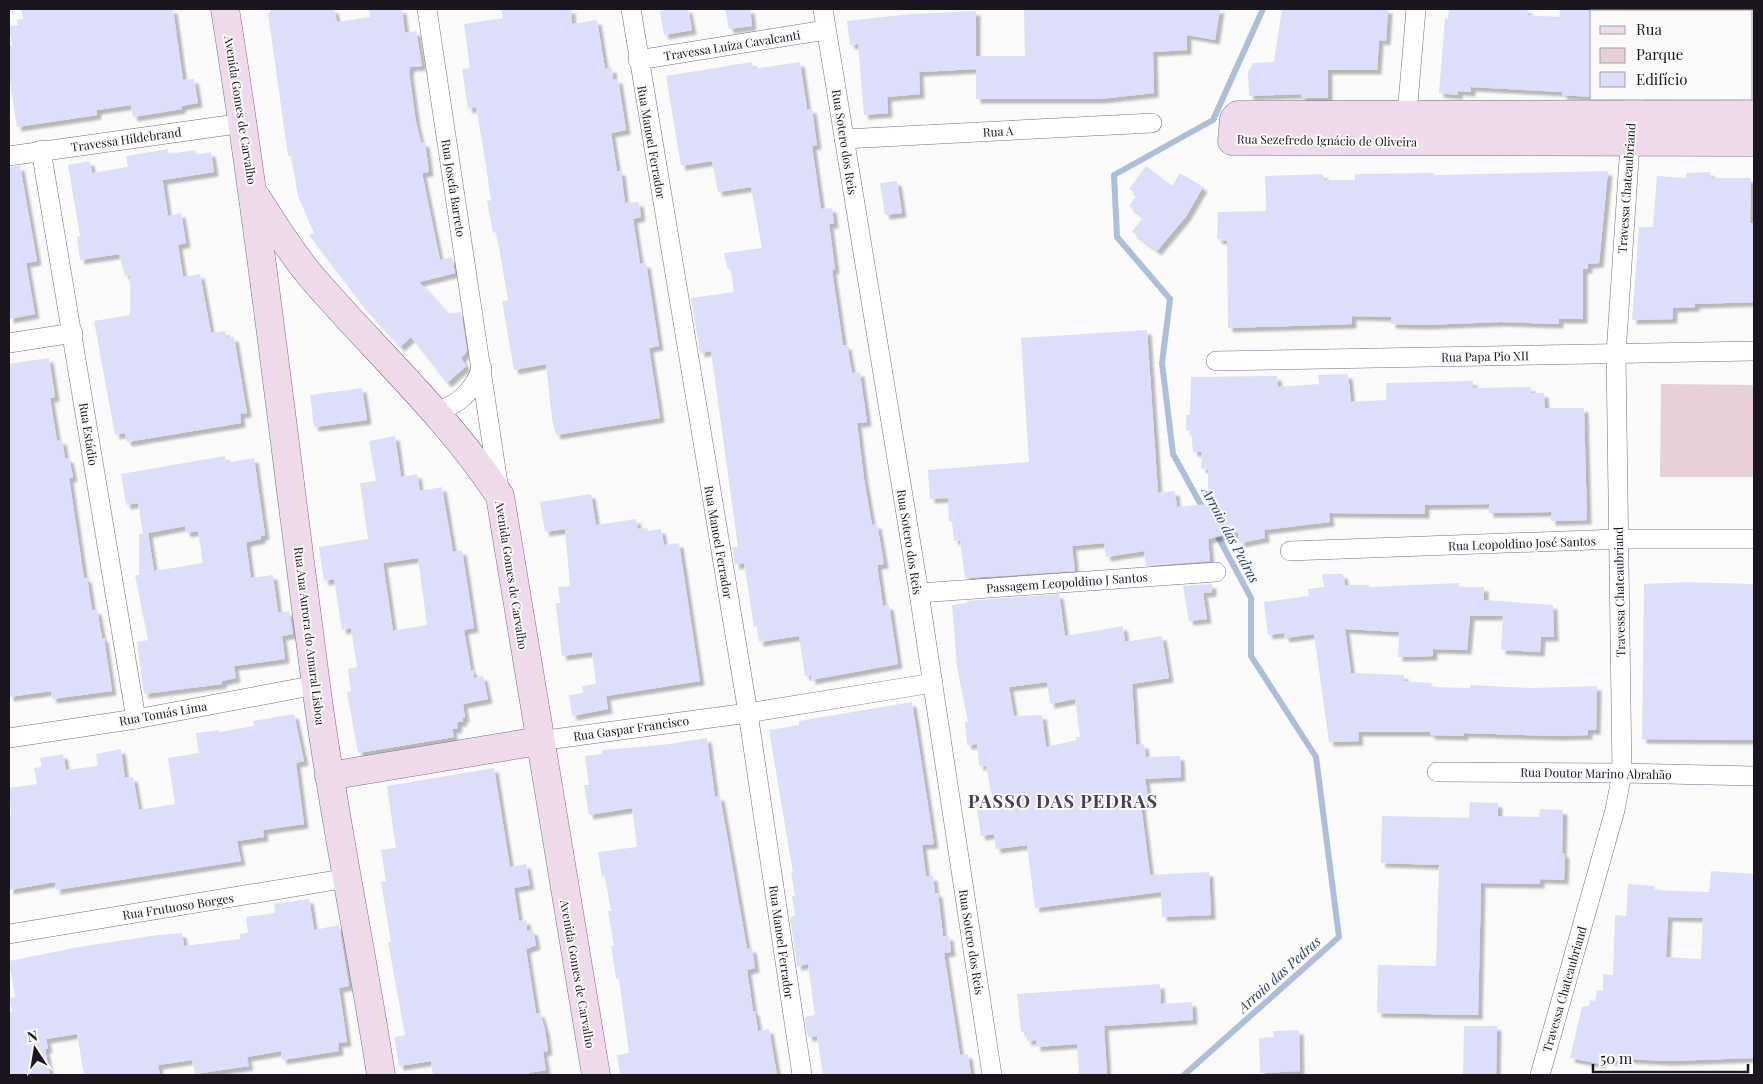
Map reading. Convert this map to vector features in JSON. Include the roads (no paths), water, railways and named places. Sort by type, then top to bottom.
[{"type":"street","name":"Avenida Gomes de Carvalho","points":[[225,9],[244,123],[253,194],[309,274],[475,458],[500,496],[539,741],[596,1075]]},
{"type":"street","name":"Rua Josefa Barreto","points":[[427,9],[500,496]]},
{"type":"street","name":"Rua Manoel Ferrador","points":[[630,9],[748,713],[802,1075]]},
{"type":"street","name":"Rua Sotero dos Reis","points":[[823,9],[919,593],[992,1075]]},
{"type":"street","points":[[1407,114],[1416,9]]},
{"type":"street","name":"Travessa Luiza Cavalcanti","points":[[638,60],[826,30]]},
{"type":"street","name":"Rua Sezefredo Ignácio de Oliveira","points":[[1754,114],[1631,124],[1232,140],[1231,136],[1234,119],[1238,115],[1407,114],[1631,124],[1754,142]]},
{"type":"street","name":"Travessa Hildebrand","points":[[9,156],[244,123]]},
{"type":"street","name":"Rua A","points":[[844,139],[1152,123]]},
{"type":"street","name":"Travessa Chateaubriand","points":[[1540,1075],[1614,810],[1622,772],[1616,354],[1631,124]]},
{"type":"street","name":"Rua Estádio","points":[[41,150],[136,719]]},
{"type":"street","name":"Rua Ana Aurora do Amaral Lisboa","points":[[253,194],[316,685],[329,776],[348,878],[373,1074]]},
{"type":"street","points":[[9,343],[73,333]]},
{"type":"street","name":"Rua Papa Pio XII","points":[[1216,360],[1754,351]]},
{"type":"street","points":[[435,412],[461,399],[474,385],[482,368]]},
{"type":"street","name":"Rua Leopoldino José Santos","points":[[1290,551],[1618,539],[1754,539]]},
{"type":"street","name":"Passagem Leopoldino J Santos","points":[[919,593],[1216,572]]},
{"type":"street","name":"Rua Gaspar Francisco","points":[[329,776],[539,741],[748,713],[933,684]]},
{"type":"street","name":"Rua Tomás Lima","points":[[9,738],[136,719],[316,685]]},
{"type":"street","name":"Rua Doutor Marino Abrahão","points":[[1437,772],[1622,772],[1754,776]]},
{"type":"street","name":"Rua Frutuoso Borges","points":[[9,934],[348,878]]},
{"type":"waterway","name":"Arroio das Pedras","points":[[1205,512],[1173,454],[1162,363],[1170,299],[1117,237],[1114,175],[1213,120],[1263,9]]},
{"type":"waterway","name":"Arroio das Pedras","points":[[1184,1075],[1339,937],[1316,757],[1251,656],[1251,598],[1214,529]]},
{"type":"district","name":"PASSO DAS PEDRAS","points":[[1063,801]]}]
